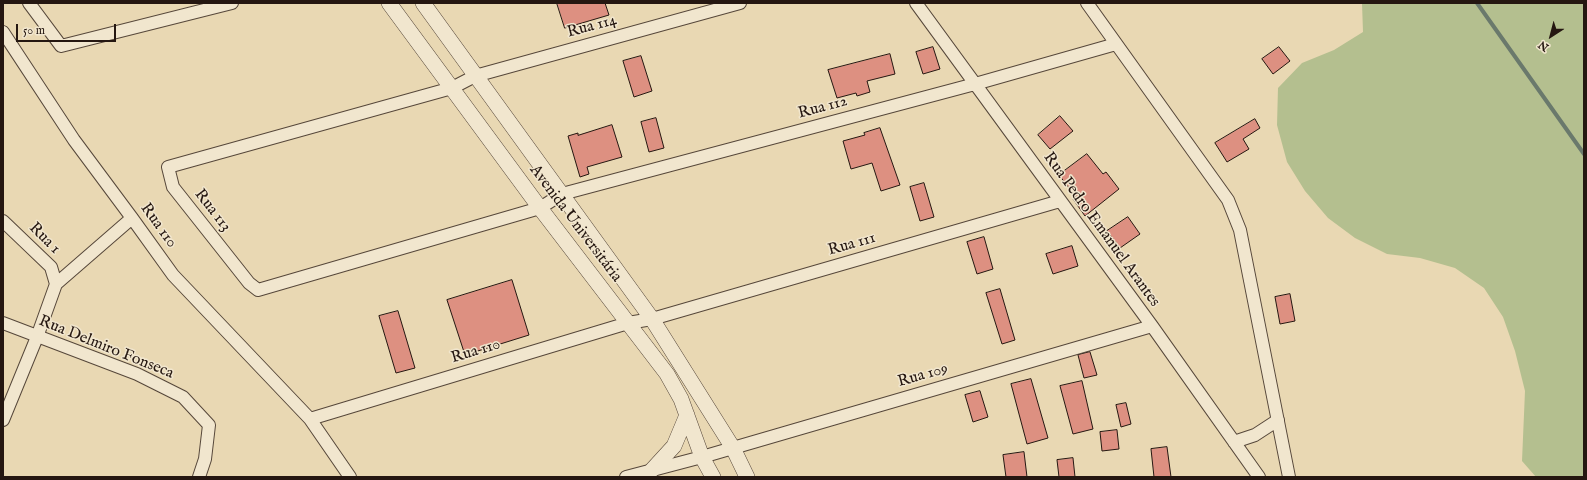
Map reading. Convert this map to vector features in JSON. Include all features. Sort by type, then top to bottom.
[{"type":"street","points":[[30,3],[61,46],[232,3]]},
{"type":"street","name":"Avenida Universitária","points":[[389,3],[540,208],[667,374],[681,399],[702,457],[713,477]]},
{"type":"street","name":"Avenida Universitária","points":[[423,3],[652,319],[733,448],[747,477]]},
{"type":"street","name":"Rua 114","points":[[475,76],[740,3]]},
{"type":"street","name":"Rua Pedro Emanuel Arantes","points":[[916,3],[1152,326],[1259,477]]},
{"type":"street","points":[[1087,3],[1228,200],[1240,230],[1289,477]]},
{"type":"street","name":"Rua 110","points":[[3,32],[74,140],[173,275],[310,419],[350,477]]},
{"type":"street","name":"Rua 112","points":[[540,208],[562,194],[975,84],[1116,44]]},
{"type":"street","name":"Rua 113","points":[[475,76],[452,88],[168,167],[173,187],[249,283],[258,290],[540,208]]},
{"type":"street","name":"Rua 111","points":[[652,319],[1060,202]]},
{"type":"street","points":[[3,420],[37,337],[56,284],[132,218]]},
{"type":"street","name":"Rua 1","points":[[3,220],[51,267],[56,284]]},
{"type":"street","name":"Rua 110","points":[[310,419],[628,323],[652,319]]},
{"type":"street","name":"Rua Delmiro Fonseca","points":[[3,324],[137,374],[183,397],[208,426],[206,460],[199,477]]},
{"type":"street","name":"Rua 109","points":[[702,457],[1152,326]]},
{"type":"street","points":[[652,470],[674,446],[687,415]]},
{"type":"street","points":[[1234,442],[1255,435],[1278,420]]},
{"type":"street","points":[[626,477],[702,457]]},
{"type":"green space","points":[[1362,3],[1584,3],[1584,477],[1536,477],[1522,461],[1525,391],[1515,351],[1503,317],[1484,288],[1455,268],[1420,258],[1387,254],[1355,238],[1328,218],[1305,191],[1287,162],[1277,125],[1278,88],[1302,63],[1334,50],[1363,32]]},
{"type":"building","points":[[557,3],[605,3],[609,15],[565,28]]},
{"type":"building","points":[[933,47],[940,69],[923,74],[916,52]]},
{"type":"building","points":[[1279,47],[1290,61],[1273,74],[1262,59]]},
{"type":"building","points":[[890,54],[895,74],[867,81],[870,92],[857,96],[856,93],[837,98],[828,70]]},
{"type":"building","points":[[641,56],[652,91],[634,97],[623,61]]},
{"type":"building","points":[[1060,116],[1073,131],[1050,149],[1038,135]]},
{"type":"building","points":[[656,118],[664,148],[649,152],[641,122]]},
{"type":"building","points":[[1255,119],[1260,128],[1243,139],[1249,149],[1227,162],[1215,143]]},
{"type":"building","points":[[612,125],[622,157],[587,167],[589,174],[580,177],[568,136],[578,133],[578,135]]},
{"type":"building","points":[[880,128],[900,185],[881,191],[872,163],[851,169],[843,141],[865,135],[864,133]]},
{"type":"building","points":[[1087,154],[1103,174],[1106,172],[1119,189],[1085,216],[1073,199],[1076,197],[1059,175]]},
{"type":"building","points":[[924,183],[934,217],[920,221],[910,187]]},
{"type":"building","points":[[1128,217],[1140,234],[1120,248],[1107,231]]},
{"type":"building","points":[[984,237],[993,269],[977,274],[967,242]]},
{"type":"building","points":[[1072,246],[1078,266],[1053,274],[1046,254]]},
{"type":"building","points":[[512,280],[529,335],[465,355],[447,300]]},
{"type":"building","points":[[1000,289],[1015,340],[1002,344],[986,293]]},
{"type":"building","points":[[1290,294],[1295,321],[1280,324],[1275,297]]},
{"type":"building","points":[[398,311],[415,368],[396,373],[379,316]]},
{"type":"building","points":[[1090,352],[1097,375],[1084,378],[1078,355]]},
{"type":"building","points":[[1031,379],[1048,438],[1027,444],[1011,384]]},
{"type":"building","points":[[1082,381],[1093,429],[1073,434],[1060,386]]},
{"type":"building","points":[[980,391],[988,417],[973,422],[965,395]]},
{"type":"building","points":[[1126,403],[1131,424],[1121,427],[1116,405]]},
{"type":"building","points":[[1117,430],[1119,449],[1102,451],[1100,432]]},
{"type":"building","points":[[1167,447],[1171,477],[1154,477],[1151,449]]},
{"type":"building","points":[[1024,452],[1027,477],[1006,477],[1003,455]]},
{"type":"building","points":[[1073,458],[1075,477],[1059,477],[1057,460]]},
{"type":"waterway","points":[[1477,3],[1584,154]]}]
